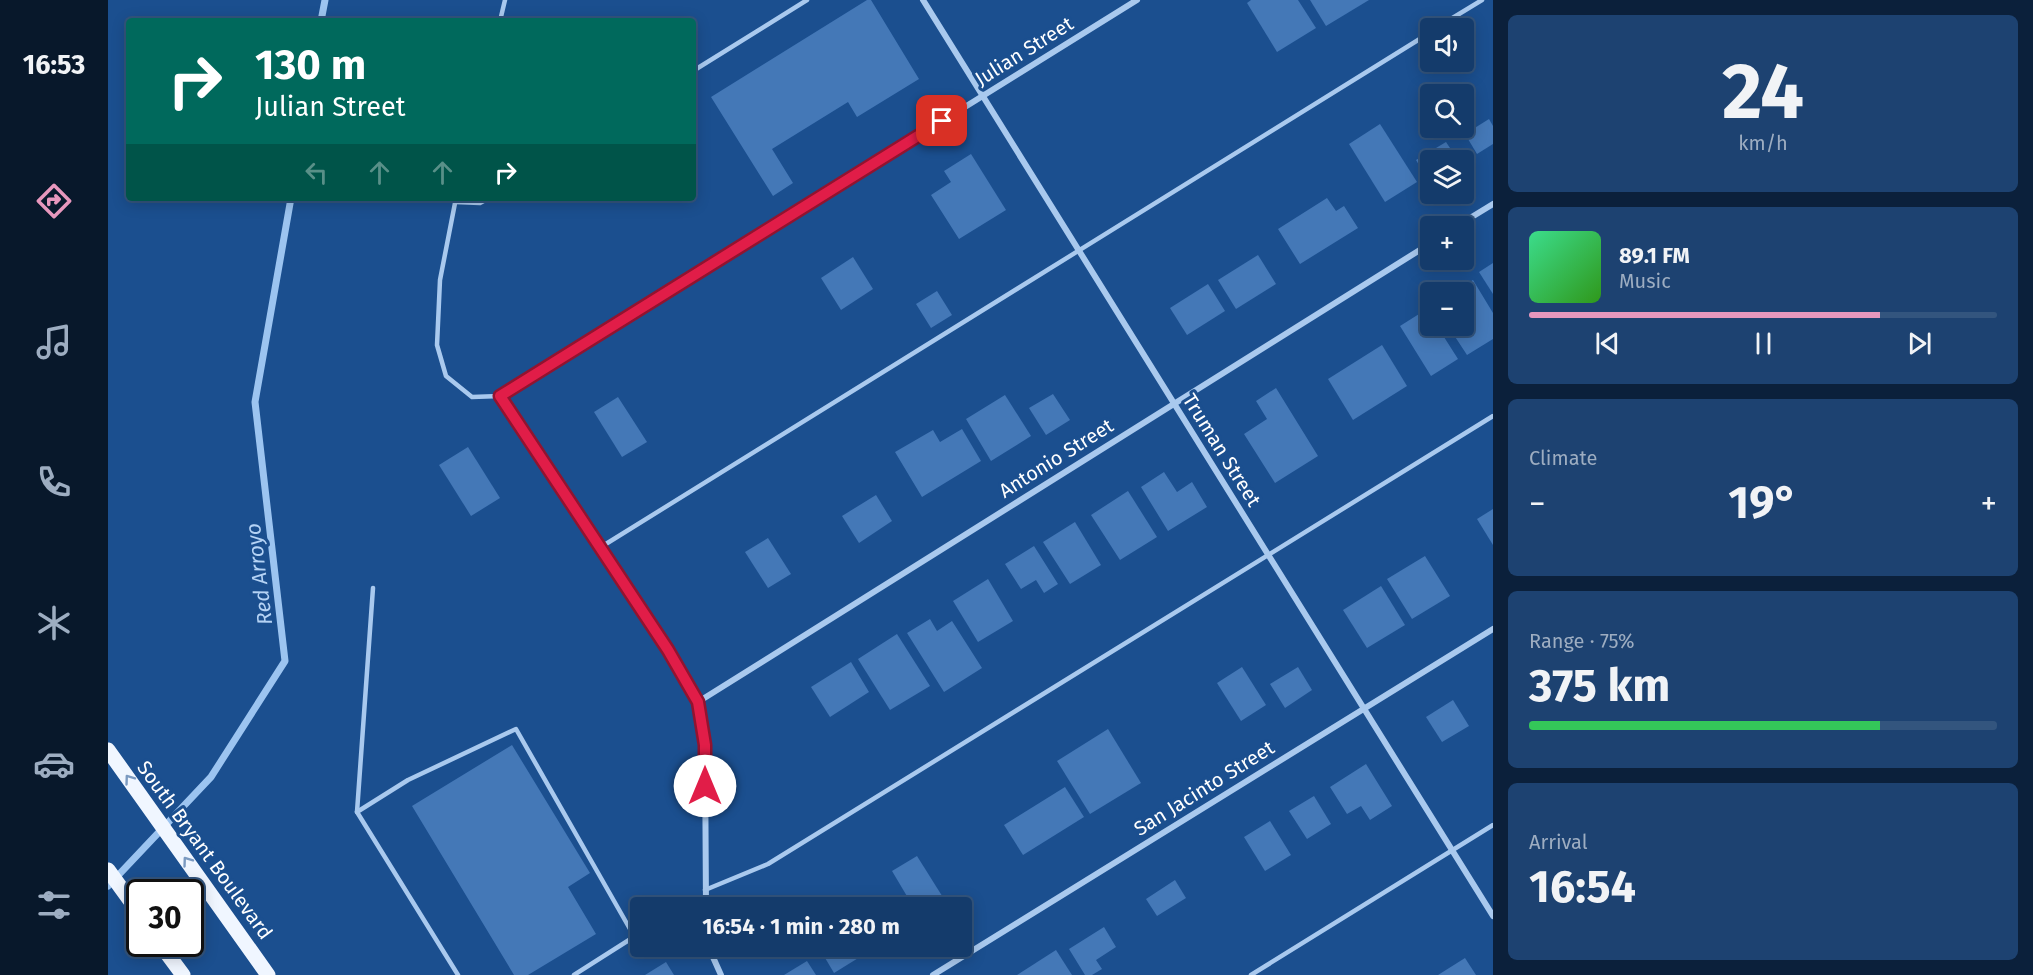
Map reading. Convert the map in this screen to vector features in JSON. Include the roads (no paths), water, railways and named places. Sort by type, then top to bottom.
[{"type":"main road","name":"South Bryant Boulevard","points":[[108,750],[268,975]]},
{"type":"main road","points":[[108,870],[126,895]]},
{"type":"main road","points":[[170,957],[183,975]]},
{"type":"street","name":"Truman Street","points":[[923,0],[1493,916]]},
{"type":"street","name":"Julian Street","points":[[500,396],[1137,0]]},
{"type":"street","points":[[1474,216],[1493,204]]},
{"type":"street","name":"Antonio Street","points":[[698,702],[1420,250]]},
{"type":"street","points":[[500,396],[668,650],[698,702],[705,745],[705,897]]},
{"type":"street","name":"San Jacinto Street","points":[[933,975],[1493,629]]},
{"type":"street","points":[[713,957],[721,975]]},
{"type":"lane","points":[[501,18],[505,0]]},
{"type":"lane","points":[[696,69],[807,0]]},
{"type":"lane","points":[[1452,18],[1482,0]]},
{"type":"lane","points":[[601,548],[1420,39]]},
{"type":"lane","points":[[455,201],[440,280],[437,345],[446,376],[472,397],[500,396]]},
{"type":"lane","points":[[463,201],[480,203],[484,201]]},
{"type":"lane","points":[[705,890],[768,864],[1493,416]]},
{"type":"lane","points":[[373,588],[357,812],[458,975]]},
{"type":"lane","points":[[357,812],[408,780],[516,729],[630,929]]},
{"type":"lane","points":[[1251,975],[1493,825]]},
{"type":"lane","points":[[574,975],[630,939]]},
{"type":"waterway","name":"Red Arroyo","points":[[322,18],[325,0]]},
{"type":"waterway","name":"Red Arroyo","points":[[108,886],[211,777],[285,661],[255,402],[290,201]]}]
